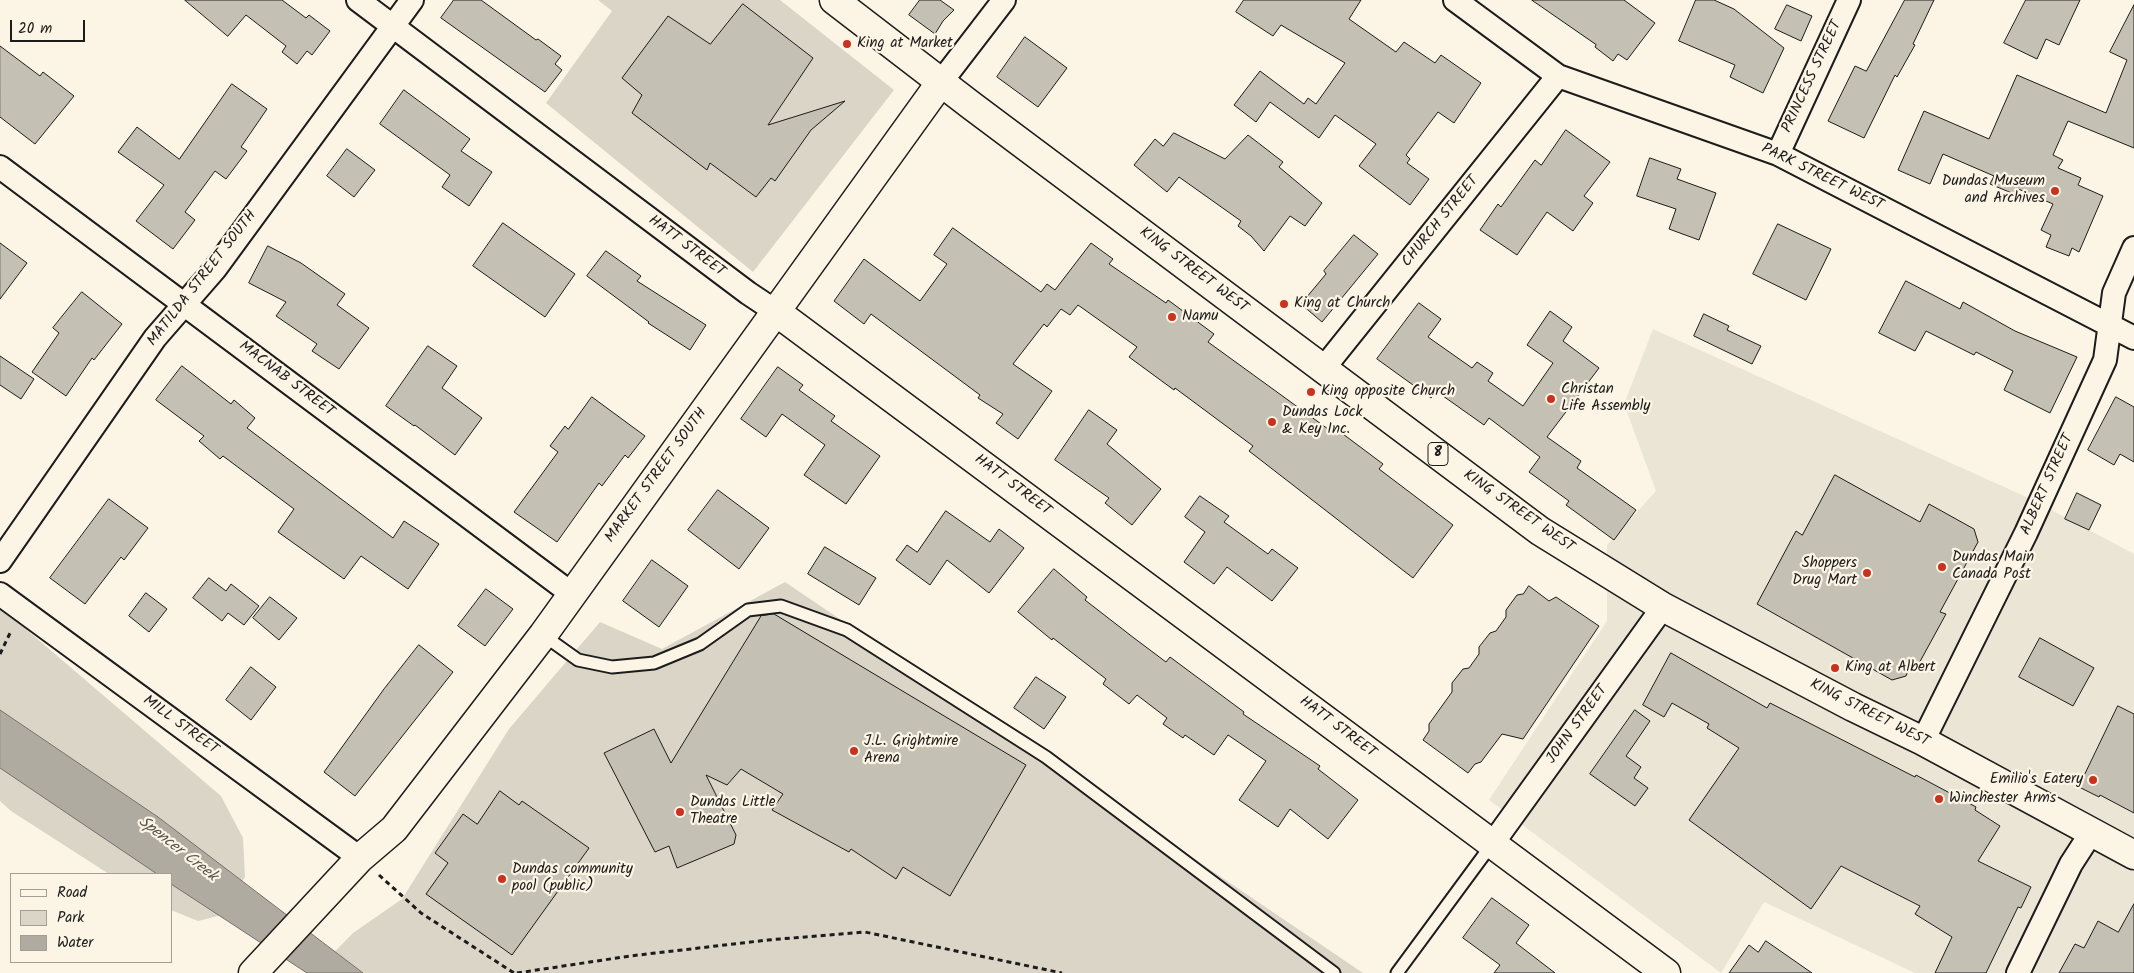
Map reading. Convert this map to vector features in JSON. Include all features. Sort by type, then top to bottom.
[{"type":"street","name":"HATT STREET","points":[[358,0],[748,293],[775,311],[1666,973]]},
{"type":"street","name":"MATILDA STREET SOUTH","points":[[0,561],[155,338],[215,269],[412,0]]},
{"type":"street","name":"KING STREET WEST","points":[[834,0],[1540,531],[1664,607],[1922,741],[2134,855]]},
{"type":"street","points":[[941,82],[1004,0]]},
{"type":"street","name":"PARK STREET WEST","points":[[1455,0],[1558,76],[1778,154],[2134,338]]},
{"type":"street","name":"PRINCESS STREET","points":[[1778,154],[1849,0]]},
{"type":"street","name":"CHURCH STREET","points":[[1324,369],[1558,76]]},
{"type":"street","name":"MARKET STREET SOUTH","points":[[253,973],[311,913],[360,858],[394,829],[542,635],[941,82]]},
{"type":"street","name":"MACNAB STREET","points":[[0,166],[572,594]]},
{"type":"street","name":"ALBERT STREET","points":[[1922,741],[2030,524],[2105,360],[2114,293],[2134,248]]},
{"type":"street","name":"MILL STREET","points":[[0,594],[360,858]]},
{"type":"street","name":"JOHN STREET","points":[[1493,843],[1664,607]]},
{"type":"street","points":[[2018,973],[2071,864],[2090,833]]},
{"type":"lane","points":[[542,635],[578,660],[612,667],[654,663],[681,652],[700,644],[748,610],[781,606],[847,630],[1046,757],[1334,973]]},
{"type":"lane","points":[[1398,973],[1493,843]]},
{"type":"path","points":[[360,858],[421,913],[516,973],[630,956],[768,940],[865,932],[1062,973]]},
{"type":"shaded area","points":[[1653,329],[2031,499],[2134,554],[2134,973],[1915,973],[1764,902],[1721,973],[1489,800],[1607,621],[1607,545],[1656,491],[1624,404]]},
{"type":"green space","points":[[598,0],[780,0],[894,90],[753,272],[546,103],[612,11]]},
{"type":"green space","points":[[785,582],[1363,973],[314,973],[353,933],[402,899],[509,729],[600,622],[662,649]]},
{"type":"green space","points":[[0,607],[221,796],[243,838],[245,877],[218,916],[198,921],[172,910],[172,873],[107,873],[11,811],[0,801]]},
{"type":"water","name":"Spencer Creek","points":[[0,710],[158,817],[363,973],[307,973],[172,885],[172,873],[156,873],[0,768]]},
{"type":"building","points":[[185,0],[282,0],[306,18],[309,15],[330,31],[312,55],[307,51],[297,64],[282,52],[286,46],[246,15],[228,36]]},
{"type":"building","points":[[454,0],[481,0],[561,56],[555,64],[562,70],[545,92],[441,18]]},
{"type":"building","points":[[920,0],[940,0],[954,10],[943,21],[935,34],[909,15]]},
{"type":"building","points":[[1244,0],[1361,0],[1349,19],[1396,52],[1404,42],[1435,63],[1441,55],[1481,83],[1454,123],[1438,112],[1406,155],[1410,159],[1407,163],[1429,179],[1410,205],[1359,166],[1376,144],[1335,115],[1319,138],[1270,102],[1256,122],[1234,105],[1260,71],[1304,104],[1308,98],[1316,104],[1345,63],[1281,25],[1273,36],[1236,12]]},
{"type":"building","points":[[1532,0],[1624,0],[1655,23],[1627,60],[1618,54],[1613,61],[1595,47],[1596,45]]},
{"type":"building","points":[[1696,0],[1714,0],[1734,9],[1784,48],[1763,93],[1730,77],[1735,65],[1679,41]]},
{"type":"building","points":[[1905,0],[1934,0],[1913,44],[1915,45],[1897,77],[1895,75],[1864,138],[1828,121],[1855,66],[1866,71]]},
{"type":"building","points":[[2026,0],[2080,0],[2059,45],[2046,39],[2037,59],[2004,43]]},
{"type":"building","points":[[743,4],[813,58],[768,125],[845,101],[811,130],[775,181],[771,178],[756,197],[710,163],[707,170],[632,113],[642,95],[622,78],[668,16],[710,44]]},
{"type":"building","points":[[1787,5],[1812,16],[1801,41],[1775,29]]},
{"type":"building","points":[[2134,5],[2134,148],[2068,121],[2053,155],[2063,160],[2058,168],[2081,178],[2078,185],[2103,196],[2079,252],[2072,248],[2069,256],[2046,247],[2051,235],[2041,230],[2053,204],[2016,188],[2014,194],[1990,184],[1994,176],[1943,154],[1930,184],[1898,170],[1924,111],[1989,139],[2017,75],[2106,113],[2127,60],[2110,52]]},
{"type":"building","points":[[1025,37],[1067,68],[1038,107],[997,77]]},
{"type":"building","points":[[0,46],[40,76],[43,72],[74,96],[35,144],[0,117]]},
{"type":"building","points":[[232,84],[267,109],[241,147],[247,151],[226,179],[215,171],[185,212],[195,220],[173,249],[136,221],[164,185],[118,152],[137,127],[179,159]]},
{"type":"building","points":[[404,90],[470,139],[461,151],[492,172],[469,206],[442,187],[450,175],[380,124]]},
{"type":"building","points":[[1566,130],[1610,162],[1584,196],[1593,203],[1573,231],[1547,212],[1517,255],[1480,230],[1498,204],[1501,207],[1535,160],[1541,165]]},
{"type":"building","points":[[1174,133],[1225,159],[1248,135],[1283,162],[1279,167],[1322,203],[1305,226],[1290,216],[1264,251],[1251,236],[1238,226],[1241,221],[1179,177],[1167,192],[1134,165],[1155,139],[1163,146]]},
{"type":"building","points":[[347,149],[375,170],[354,197],[327,176]]},
{"type":"building","points":[[1650,158],[1681,169],[1677,179],[1716,193],[1699,240],[1669,229],[1676,209],[1637,196]]},
{"type":"building","points":[[503,223],[575,274],[545,317],[473,266]]},
{"type":"building","points":[[1778,224],[1831,249],[1806,300],[1753,274]]},
{"type":"building","points":[[953,228],[1041,292],[1047,284],[1055,290],[1091,243],[1113,259],[1109,264],[1166,303],[1168,300],[1214,334],[1208,342],[1328,429],[1331,425],[1383,464],[1379,469],[1453,525],[1413,578],[1249,451],[1253,446],[1175,388],[1174,390],[1129,357],[1137,347],[1078,305],[1070,315],[1061,309],[1047,327],[1044,324],[1013,364],[1052,391],[1018,439],[996,423],[1003,414],[978,398],[980,395],[871,314],[864,324],[834,301],[864,259],[920,301],[947,264],[934,255]]},
{"type":"building","points":[[1354,235],[1378,254],[1322,322],[1301,304],[1326,274],[1324,271]]},
{"type":"building","points":[[0,243],[27,263],[0,299]]},
{"type":"building","points":[[268,246],[301,263],[345,294],[337,305],[369,328],[339,369],[312,351],[317,344],[276,316],[286,302],[249,283]]},
{"type":"building","points":[[606,251],[641,276],[637,281],[706,325],[690,350],[648,323],[587,276]]},
{"type":"building","points":[[1906,281],[1960,309],[1963,302],[2015,331],[2077,357],[2050,413],[2004,390],[2013,371],[1976,352],[1974,355],[1926,331],[1915,351],[1879,333]]},
{"type":"building","points":[[82,292],[122,324],[94,360],[92,358],[66,396],[32,372],[59,333],[53,328]]},
{"type":"building","points":[[1419,303],[1441,319],[1428,337],[1472,368],[1477,362],[1493,373],[1488,381],[1523,406],[1553,363],[1527,345],[1550,311],[1572,327],[1563,341],[1599,368],[1547,437],[1581,461],[1577,468],[1636,510],[1614,540],[1566,505],[1569,501],[1529,472],[1540,457],[1489,418],[1484,425],[1436,391],[1431,398],[1377,359]]},
{"type":"building","points":[[1704,314],[1729,326],[1727,330],[1761,346],[1752,364],[1694,336]]},
{"type":"building","points":[[428,346],[457,366],[442,388],[482,418],[455,455],[386,406]]},
{"type":"building","points":[[0,356],[34,379],[21,399],[0,385]]},
{"type":"building","points":[[182,366],[231,404],[234,400],[255,418],[247,428],[393,538],[404,521],[439,544],[408,589],[361,556],[344,579],[278,532],[294,509],[223,456],[220,459],[199,441],[204,436],[156,400]]},
{"type":"building","points":[[778,367],[803,385],[799,390],[835,416],[831,421],[880,456],[846,504],[804,475],[825,445],[782,414],[766,437],[741,419]]},
{"type":"building","points":[[592,397],[645,436],[628,458],[625,455],[602,486],[599,483],[557,542],[514,512],[558,452],[550,446],[565,426],[568,429]]},
{"type":"building","points":[[2116,397],[2134,407],[2134,462],[2120,454],[2114,465],[2088,450]]},
{"type":"building","points":[[1089,410],[1117,430],[1107,444],[1161,489],[1132,525],[1105,503],[1109,498],[1055,460]]},
{"type":"building","name":"Shoppers Drug Mart","points":[[1835,475],[1920,522],[1929,504],[1974,529],[1978,542],[1940,612],[1946,614],[1917,667],[1911,664],[1906,676],[1892,680],[1757,604],[1796,531],[1802,535]]},
{"type":"building","points":[[718,490],[769,528],[739,569],[688,530]]},
{"type":"building","points":[[2077,493],[2101,505],[2089,530],[2065,519]]},
{"type":"building","points":[[1200,496],[1229,516],[1224,522],[1268,554],[1272,549],[1298,568],[1272,601],[1227,567],[1214,584],[1184,562],[1205,532],[1185,517]]},
{"type":"building","points":[[109,499],[148,528],[124,560],[121,557],[85,604],[50,578]]},
{"type":"building","points":[[946,511],[990,542],[999,529],[1024,548],[989,593],[947,560],[930,585],[896,560],[907,545],[917,552]]},
{"type":"building","points":[[825,547],[876,578],[859,605],[808,574]]},
{"type":"building","points":[[652,560],[688,586],[659,627],[623,601]]},
{"type":"building","points":[[1054,569],[1087,597],[1085,600],[1134,638],[1166,662],[1170,657],[1244,712],[1243,714],[1320,766],[1318,769],[1358,800],[1328,839],[1290,809],[1278,827],[1239,800],[1266,761],[1228,735],[1214,755],[1185,735],[1183,738],[1163,724],[1167,718],[1137,695],[1129,704],[1103,684],[1106,679],[1053,638],[1052,640],[1018,612]]},
{"type":"building","points":[[209,578],[226,591],[231,584],[259,606],[244,625],[228,613],[222,621],[193,598]]},
{"type":"building","points":[[1529,586],[1549,601],[1556,597],[1599,626],[1523,739],[1502,734],[1481,762],[1475,764],[1468,773],[1423,740],[1429,731],[1429,724],[1452,692],[1452,683],[1463,669],[1469,668],[1479,654],[1479,647],[1490,633],[1496,631],[1506,617],[1506,610],[1517,595],[1523,594]]},
{"type":"building","points":[[486,589],[513,609],[485,646],[458,626]]},
{"type":"building","points":[[146,593],[167,609],[149,632],[129,616]]},
{"type":"building","points":[[270,597],[297,618],[279,640],[253,618]]},
{"type":"building","name":"J.L. Grightmire Arena","points":[[774,614],[1026,765],[950,896],[903,867],[896,879],[851,849],[849,852],[772,810],[783,794],[741,769],[727,785],[706,775],[736,835],[734,844],[677,868],[669,846],[655,852],[604,753],[654,729],[671,763],[761,616]]},
{"type":"building","points":[[2040,638],[2094,668],[2073,706],[2019,677]]},
{"type":"building","points":[[419,645],[453,672],[355,796],[324,772],[384,689]]},
{"type":"building","points":[[1671,653],[1767,708],[1770,703],[1915,777],[1916,775],[1976,807],[1975,810],[2000,826],[1978,861],[2031,887],[2021,908],[2018,907],[1986,973],[1935,973],[1952,937],[1915,914],[1920,906],[1841,866],[1811,909],[1689,820],[1739,748],[1707,728],[1709,724],[1672,703],[1664,717],[1643,705]]},
{"type":"building","points":[[251,667],[276,687],[251,720],[226,700]]},
{"type":"building","points":[[1036,677],[1066,697],[1044,729],[1014,708]]},
{"type":"building","points":[[2118,706],[2134,714],[2134,813],[2100,795],[2099,797],[2079,787]]},
{"type":"building","points":[[1635,710],[1650,721],[1626,756],[1641,767],[1634,778],[1648,788],[1635,806],[1590,774]]},
{"type":"building","name":"Dundas community pool (public)","points":[[500,791],[519,805],[522,801],[589,848],[512,955],[426,894],[448,863],[435,853],[463,814],[477,824]]},
{"type":"building","points":[[1492,898],[1529,925],[1516,943],[1555,973],[1494,973],[1500,965],[1463,938]]},
{"type":"building","points":[[2134,904],[2134,973],[2059,973],[2075,944],[2084,948],[2098,921],[2118,932]]},
{"type":"building","points":[[1766,941],[1812,973],[1729,973],[1749,945],[1758,952]]},
{"type":"place","name":"King at Market","points":[[847,44]]},
{"type":"place","name":"Dundas Museum and Archives","points":[[2055,191]]},
{"type":"place","name":"King at Church","points":[[1284,304]]},
{"type":"place","name":"Namu","points":[[1172,317]]},
{"type":"place","name":"King opposite Church","points":[[1311,392]]},
{"type":"place","name":"Christan Life Assembly","points":[[1551,399]]},
{"type":"place","name":"Dundas Lock & Key Inc.","points":[[1272,422]]},
{"type":"place","name":"Dundas Main Canada Post","points":[[1942,567]]},
{"type":"place","name":"Shoppers Drug Mart","points":[[1867,573]]},
{"type":"place","name":"King at Albert","points":[[1835,668]]},
{"type":"place","name":"J.L. Grightmire Arena","points":[[854,751]]},
{"type":"place","name":"Emilio's Eatery","points":[[2093,780]]},
{"type":"place","name":"Winchester Arms","points":[[1939,799]]},
{"type":"place","name":"Dundas Little Theatre","points":[[680,812]]},
{"type":"place","name":"Dundas community pool (public)","points":[[502,879]]}]
